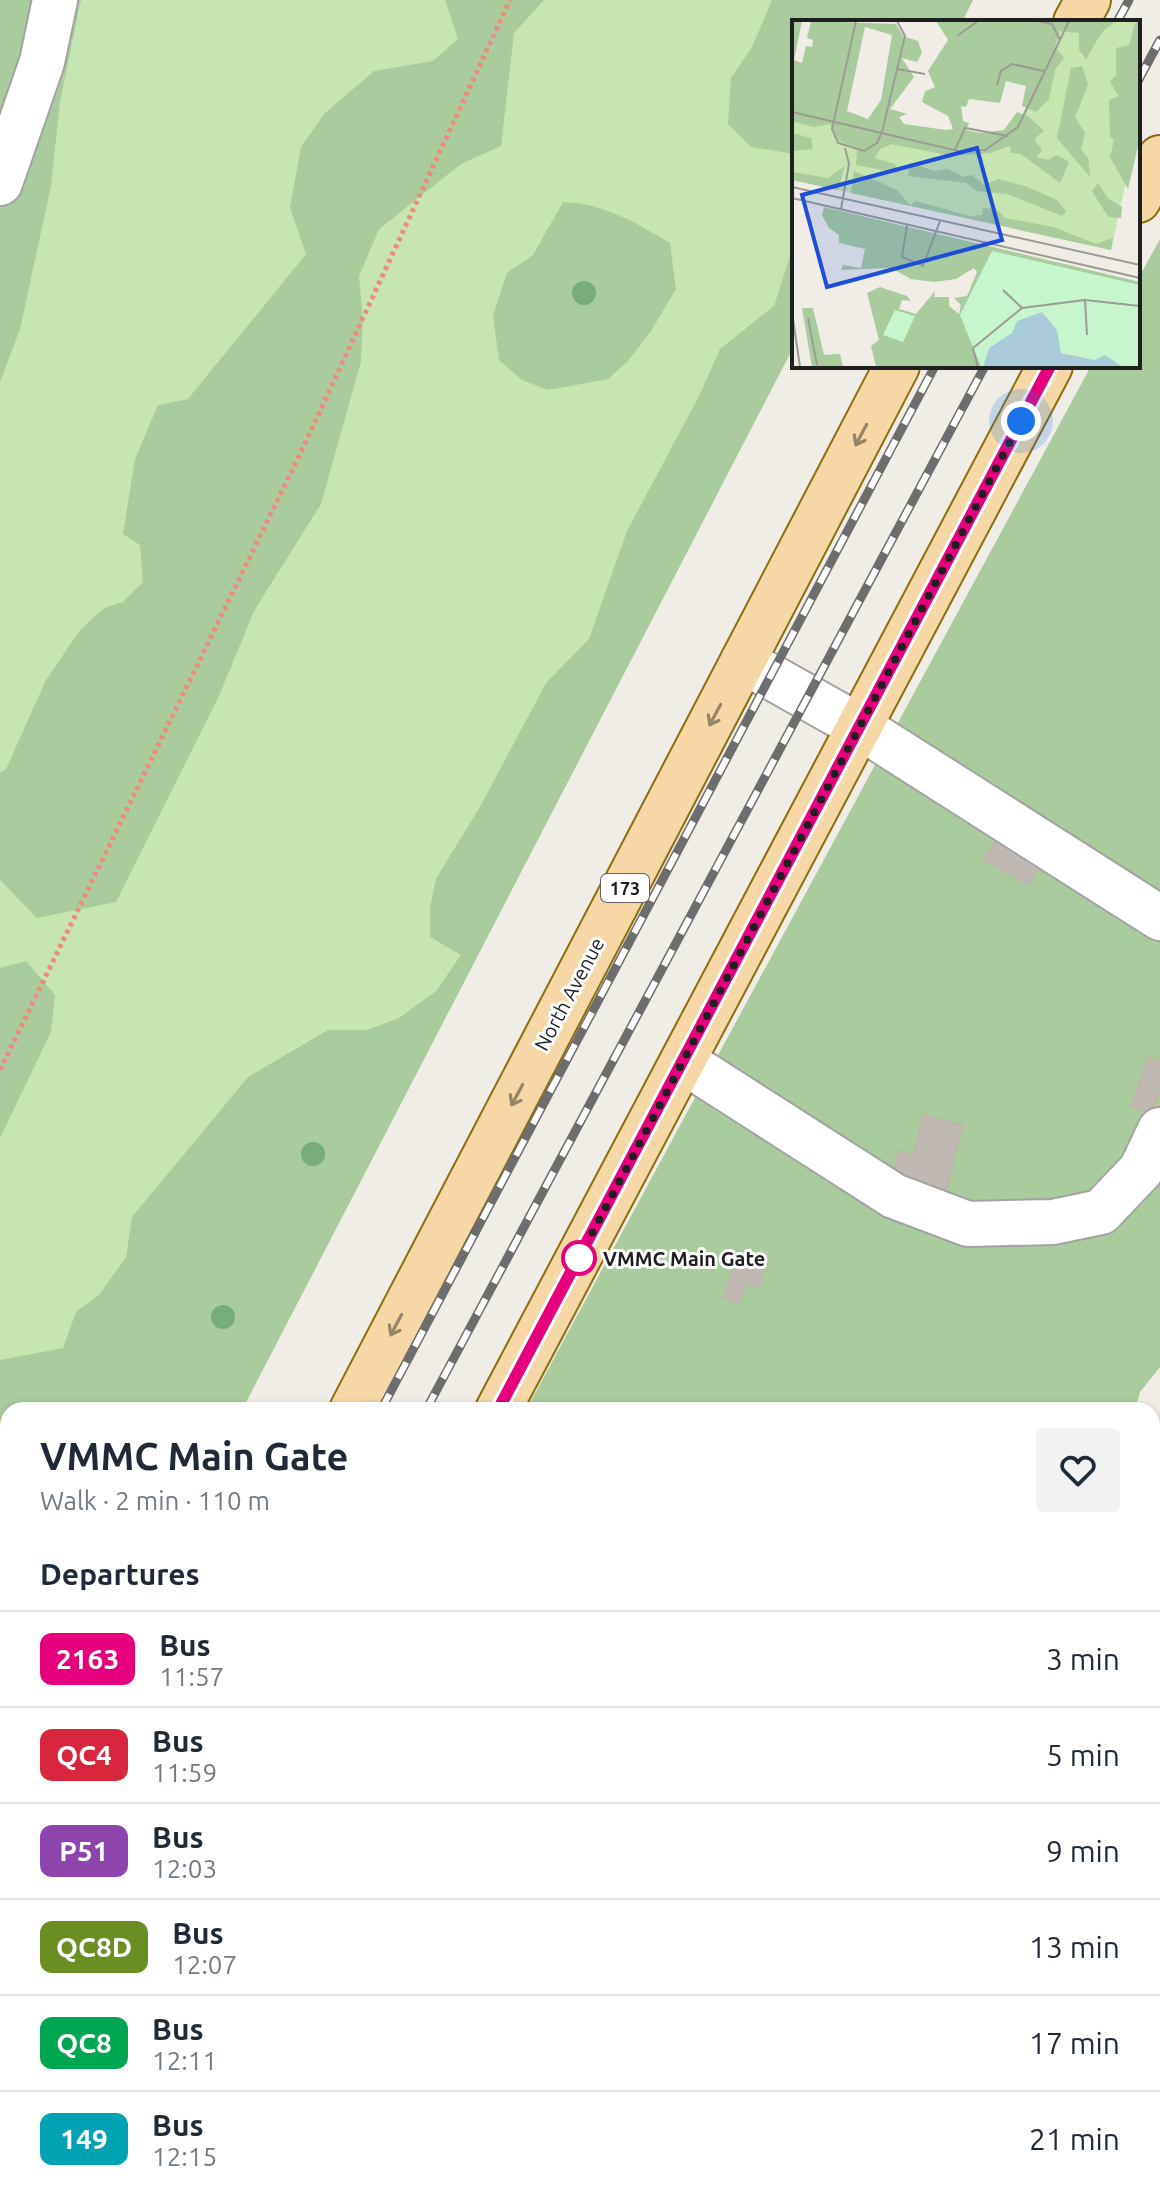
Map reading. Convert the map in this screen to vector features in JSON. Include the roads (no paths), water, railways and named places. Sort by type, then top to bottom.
[{"type":"main road","points":[[1077,20],[1088,0]]},
{"type":"main road","points":[[1140,196],[1160,158]]},
{"type":"main road","name":"North Avenue","points":[[356,1402],[896,368]]},
{"type":"main road","points":[[502,1402],[1049,368]]},
{"type":"lane","points":[[0,183],[42,62],[55,0]]},
{"type":"lane","points":[[743,661],[860,727],[1160,918]]},
{"type":"lane","points":[[683,1061],[894,1196],[968,1224],[1053,1222],[1101,1212],[1141,1170],[1160,1130]]},
{"type":"railway","points":[[1118,20],[1129,0]]},
{"type":"railway","points":[[1140,77],[1160,40]]},
{"type":"railway","points":[[385,1402],[934,368]]},
{"type":"railway","points":[[430,1402],[984,368]]},
{"type":"place","name":"VMMC Main Gate","points":[[579,1258]]}]
